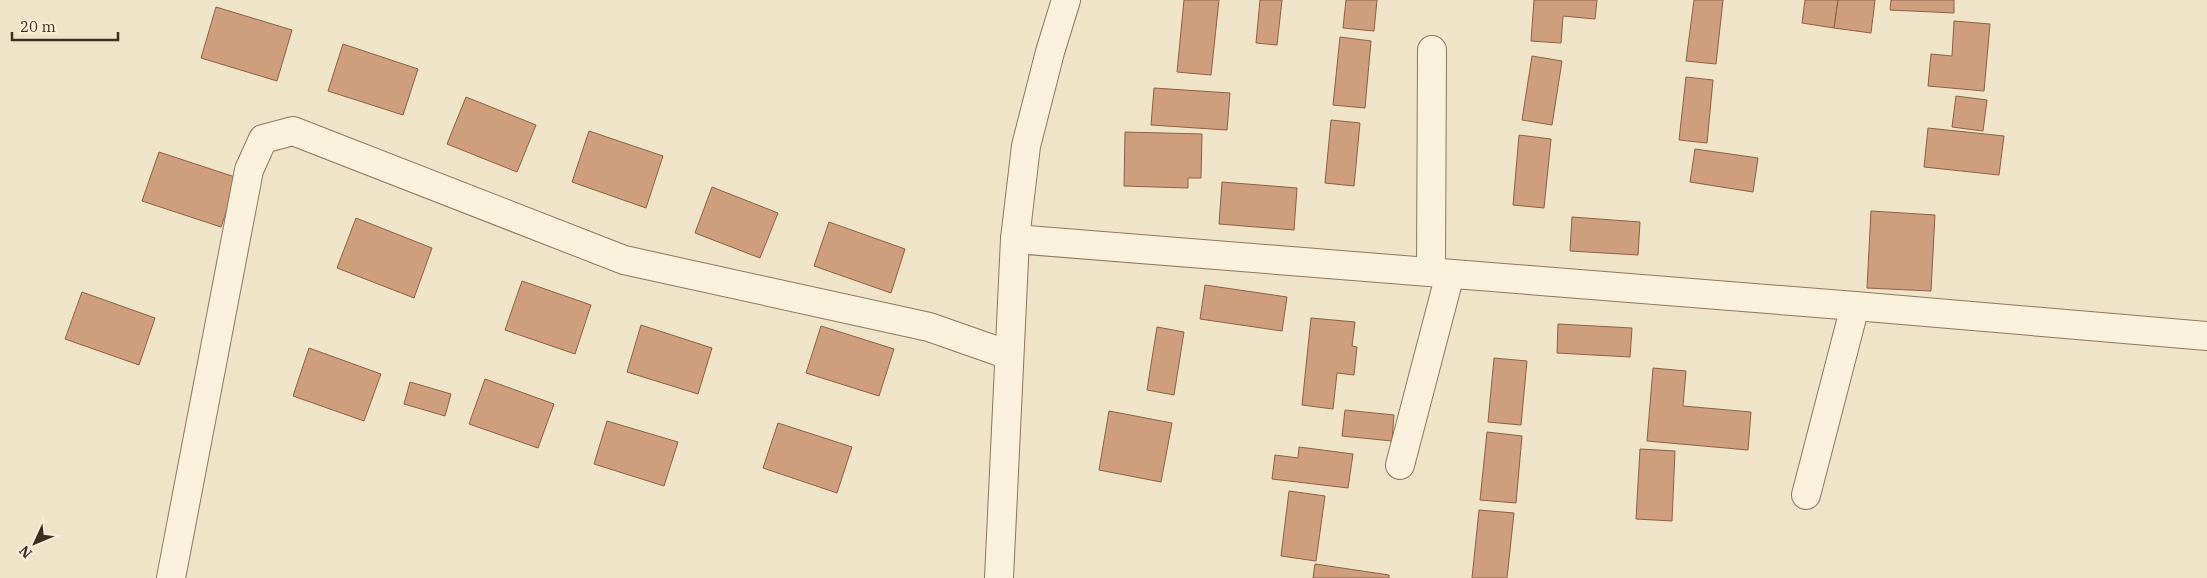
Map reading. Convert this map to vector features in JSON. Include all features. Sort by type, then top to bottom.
[{"type":"street","points":[[999,578],[1015,239],[1026,146],[1050,52],[1066,0]]},
{"type":"street","points":[[1400,465],[1441,273],[1432,50]]},
{"type":"street","points":[[172,578],[249,170],[263,139],[293,131],[624,260],[929,327],[1009,356]]},
{"type":"street","points":[[1015,239],[2207,336]]},
{"type":"street","points":[[1806,495],[1855,306]]},
{"type":"building","points":[[1184,0],[1219,0],[1211,75],[1177,72]]},
{"type":"building","points":[[1260,0],[1282,0],[1277,45],[1256,43]]},
{"type":"building","points":[[1346,0],[1377,0],[1374,31],[1343,28]]},
{"type":"building","points":[[1534,0],[1597,0],[1595,19],[1563,16],[1561,43],[1531,41]]},
{"type":"building","points":[[1694,0],[1723,0],[1716,64],[1686,61]]},
{"type":"building","points":[[1805,0],[1838,0],[1834,28],[1802,23]]},
{"type":"building","points":[[1838,0],[1875,0],[1871,33],[1834,28]]},
{"type":"building","points":[[1891,0],[1954,0],[1954,13],[1890,10]]},
{"type":"building","points":[[216,7],[292,30],[277,81],[201,58]]},
{"type":"building","points":[[1954,21],[1990,24],[1984,91],[1928,86],[1931,54],[1952,56]]},
{"type":"building","points":[[1340,37],[1371,41],[1365,108],[1333,105]]},
{"type":"building","points":[[343,44],[418,69],[403,115],[328,91]]},
{"type":"building","points":[[1532,56],[1562,61],[1552,125],[1522,120]]},
{"type":"building","points":[[1686,77],[1713,80],[1707,143],[1679,140]]},
{"type":"building","points":[[1154,88],[1230,93],[1227,130],[1151,125]]},
{"type":"building","points":[[1956,96],[1987,100],[1983,131],[1952,127]]},
{"type":"building","points":[[466,97],[536,125],[517,172],[447,144]]},
{"type":"building","points":[[1331,120],[1360,123],[1354,186],[1325,183]]},
{"type":"building","points":[[1928,128],[2004,136],[1999,175],[1924,167]]},
{"type":"building","points":[[589,131],[663,156],[646,208],[572,182]]},
{"type":"building","points":[[1125,132],[1202,134],[1201,178],[1188,178],[1188,188],[1124,186]]},
{"type":"building","points":[[1519,135],[1551,139],[1544,208],[1513,205]]},
{"type":"building","points":[[1695,149],[1758,158],[1753,192],[1690,182]]},
{"type":"building","points":[[159,152],[238,178],[221,227],[142,201]]},
{"type":"building","points":[[1222,182],[1297,188],[1294,230],[1219,224]]},
{"type":"building","points":[[712,187],[778,213],[760,258],[695,233]]},
{"type":"building","points":[[1871,211],[1935,215],[1931,291],[1867,288]]},
{"type":"building","points":[[1572,217],[1640,222],[1638,255],[1570,251]]},
{"type":"building","points":[[356,218],[432,248],[414,298],[337,268]]},
{"type":"building","points":[[829,222],[905,249],[891,293],[814,266]]},
{"type":"building","points":[[522,281],[591,305],[575,354],[505,330]]},
{"type":"building","points":[[1205,285],[1287,297],[1282,331],[1200,319]]},
{"type":"building","points":[[82,292],[155,318],[139,365],[65,339]]},
{"type":"building","points":[[1311,318],[1355,322],[1352,346],[1357,347],[1354,375],[1337,373],[1333,409],[1302,405]]},
{"type":"building","points":[[1558,324],[1632,328],[1630,357],[1557,353]]},
{"type":"building","points":[[641,325],[712,348],[698,394],[627,372]]},
{"type":"building","points":[[821,326],[894,349],[879,396],[806,373]]},
{"type":"building","points":[[1157,327],[1184,332],[1174,395],[1147,390]]},
{"type":"building","points":[[309,348],[381,374],[364,421],[293,396]]},
{"type":"building","points":[[1494,358],[1527,361],[1521,425],[1488,422]]},
{"type":"building","points":[[1653,368],[1686,371],[1683,406],[1751,412],[1748,450],[1647,441]]},
{"type":"building","points":[[485,379],[554,404],[538,448],[469,424]]},
{"type":"building","points":[[410,382],[451,394],[445,416],[404,404]]},
{"type":"building","points":[[1345,410],[1394,415],[1392,441],[1342,436]]},
{"type":"building","points":[[1109,411],[1172,423],[1161,482],[1099,470]]},
{"type":"building","points":[[607,421],[678,442],[664,486],[594,464]]},
{"type":"building","points":[[778,423],[852,447],[837,493],[763,468]]},
{"type":"building","points":[[1487,432],[1522,436],[1516,503],[1480,500]]},
{"type":"building","points":[[1299,447],[1353,454],[1348,488],[1272,479],[1275,455],[1298,458]]},
{"type":"building","points":[[1640,449],[1675,451],[1672,521],[1636,519]]},
{"type":"building","points":[[1289,491],[1325,496],[1316,561],[1281,556]]},
{"type":"building","points":[[1479,510],[1514,513],[1507,578],[1472,578]]},
{"type":"building","points":[[1315,564],[1389,575],[1389,578],[1313,578]]}]
